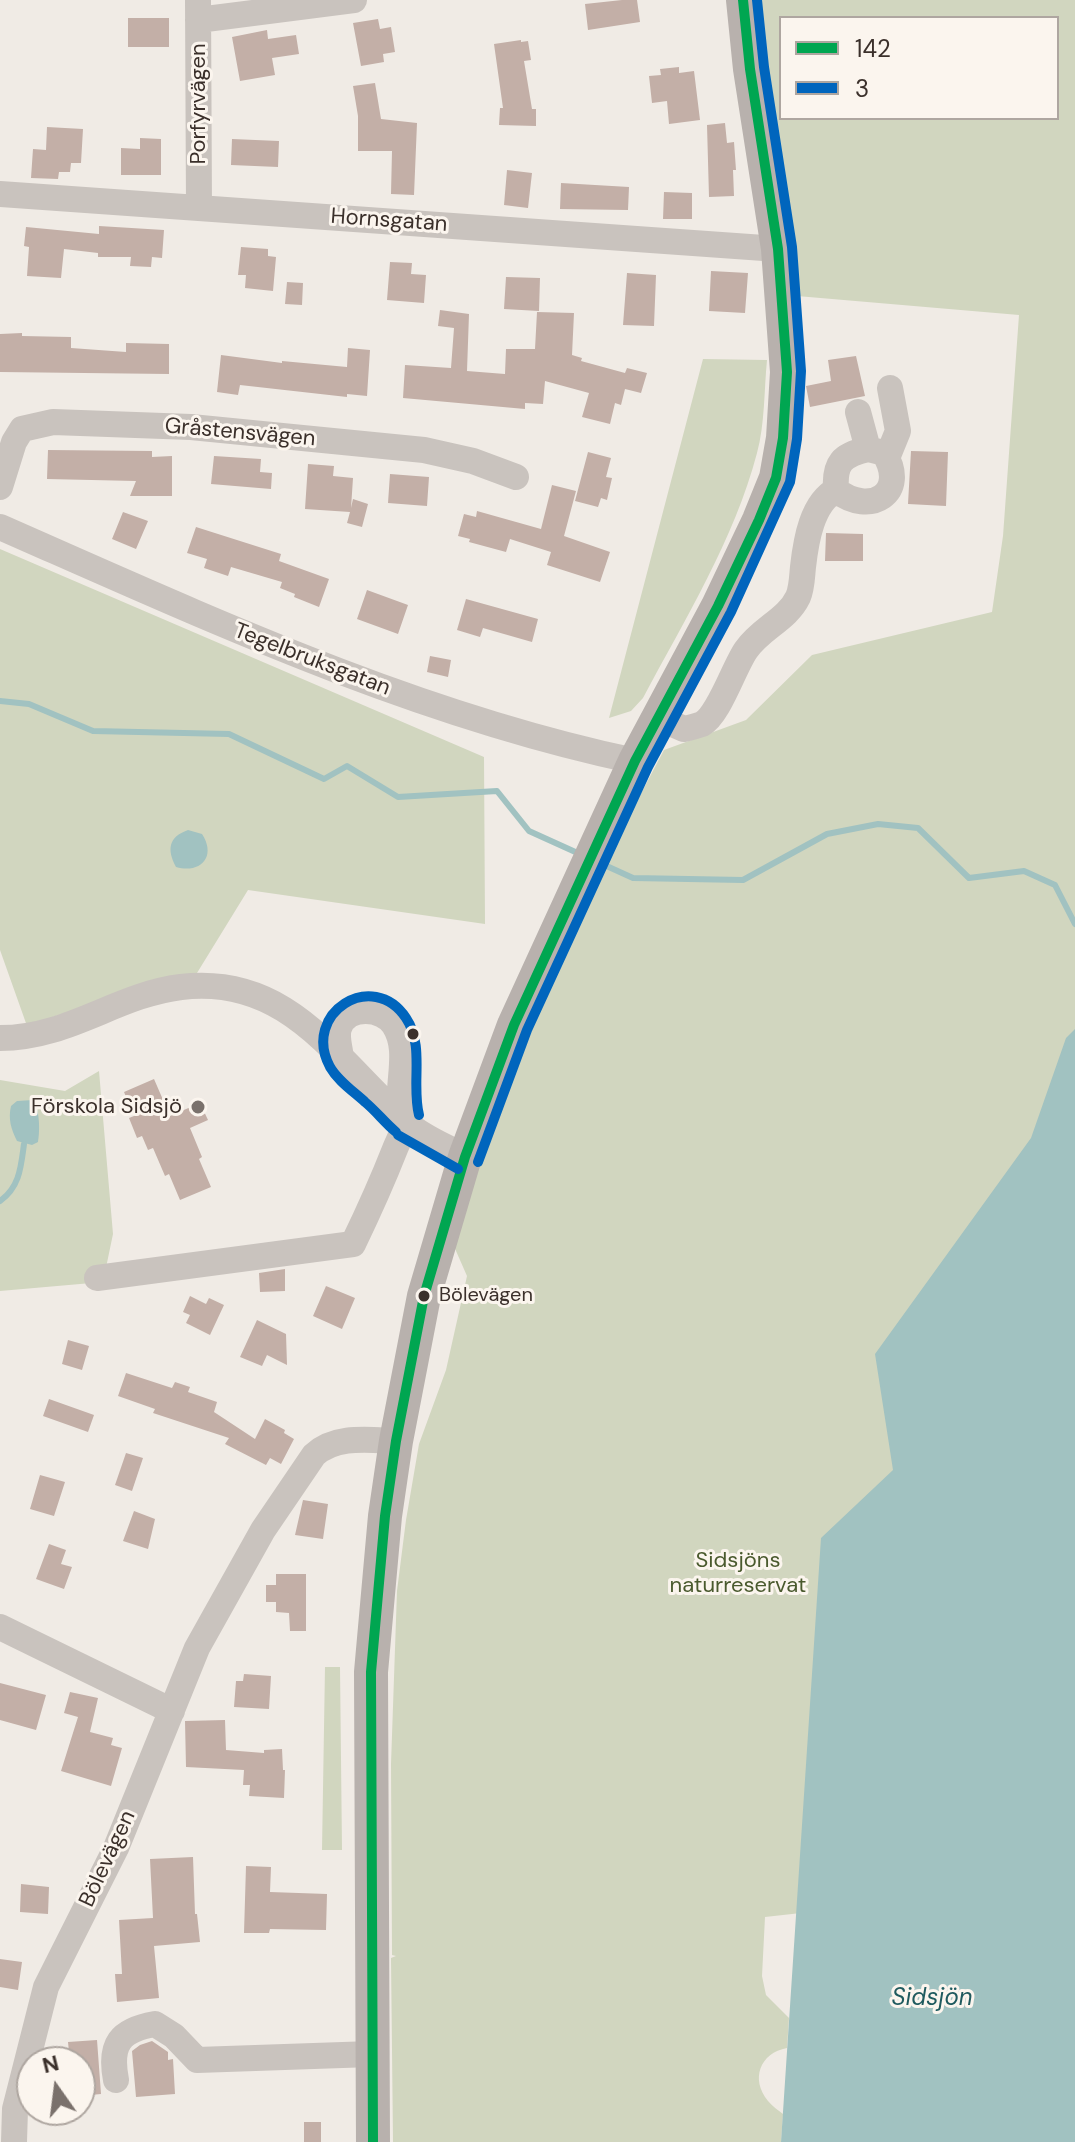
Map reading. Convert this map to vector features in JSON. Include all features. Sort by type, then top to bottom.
[{"type":"main road","points":[[373,2142],[371,1672],[376,1592],[396,1441],[424,1296],[465,1157],[514,1025],[635,761],[718,606],[776,478],[783,438],[787,372],[778,249],[754,99],[743,0]]},
{"type":"street","points":[[198,10],[354,0]]},
{"type":"street","name":"Porfyrvägen","points":[[198,10],[199,208]]},
{"type":"street","name":"Hornsgatan","points":[[0,194],[778,249]]},
{"type":"street","points":[[858,412],[877,453],[892,465],[893,480],[887,492],[877,501],[863,503],[847,499],[836,490],[835,472],[841,461],[852,453],[877,453],[898,431],[890,388]]},
{"type":"street","name":"Gråstensvägen","points":[[0,487],[14,442],[22,429],[53,422],[191,427],[424,450],[473,461],[516,477]]},
{"type":"street","points":[[659,718],[684,729],[705,722],[747,649],[766,629],[799,617],[804,560],[813,519],[824,497],[836,490]]},
{"type":"street","name":"Tegelbruksgatan","points":[[0,527],[222,625],[398,694],[501,727],[635,761]]},
{"type":"street","points":[[0,1038],[60,1029],[139,996],[165,989],[200,986],[234,990],[268,1000],[307,1024],[406,1123],[465,1157]]},
{"type":"street","points":[[97,1278],[353,1244],[406,1123],[400,1095],[400,1038],[393,1023],[383,1015],[370,1011],[346,1017],[338,1035],[341,1058]]},
{"type":"street","name":"Bölevägen","points":[[14,2142],[15,2109],[46,1987],[116,1848],[197,1648],[263,1530],[306,1464],[324,1446],[334,1443],[365,1439],[396,1441]]},
{"type":"street","points":[[0,1627],[172,1711]]},
{"type":"street","points":[[116,2080],[112,2062],[117,2042],[133,2028],[155,2024],[174,2036],[197,2060],[372,2054]]},
{"type":"green space","name":"Sidsjöns naturreservat","points":[[757,0],[1075,0],[1075,2142],[810,1912],[765,1917],[762,1976],[766,1995],[789,2018],[787,2048],[764,2061],[759,2076],[763,2093],[783,2114],[781,2142],[393,2142],[391,1958],[396,1956],[392,1955],[391,1764],[397,1591],[419,1444],[446,1370],[467,1276],[442,1219],[573,922],[664,750],[746,720],[812,655],[992,612],[1003,536],[1019,315],[797,296]]},
{"type":"green space","points":[[703,359],[767,360],[760,442],[722,548],[643,698],[631,711],[609,718]]},
{"type":"green space","points":[[0,549],[484,757],[485,924],[248,890],[197,973],[166,978],[27,1026],[0,950]]},
{"type":"green space","points":[[99,1071],[113,1234],[103,1282],[0,1291],[0,1080],[65,1091]]},
{"type":"green space","points":[[325,1667],[340,1667],[342,1850],[322,1850]]},
{"type":"water","points":[[188,830],[202,834],[208,850],[204,862],[185,869],[176,867],[171,845],[176,836]]},
{"type":"water","name":"Sidsjön","points":[[1075,1029],[1075,2142],[781,2142],[821,1538],[893,1470],[875,1354],[1031,1138],[1066,1038]]},
{"type":"water","points":[[33,1100],[39,1132],[38,1142],[32,1145],[17,1141],[10,1115],[11,1106],[17,1101]]},
{"type":"building","points":[[637,0],[640,22],[588,30],[585,4]]},
{"type":"building","points":[[128,18],[169,18],[169,47],[128,47]]},
{"type":"building","points":[[378,19],[380,29],[391,27],[395,52],[383,54],[384,62],[361,66],[353,23]]},
{"type":"building","points":[[267,30],[268,39],[296,35],[299,54],[272,58],[275,75],[240,81],[232,37]]},
{"type":"building","points":[[528,41],[531,60],[524,61],[532,109],[536,109],[536,126],[499,125],[500,108],[503,108],[494,44]]},
{"type":"building","points":[[679,67],[679,73],[694,71],[700,120],[669,124],[667,101],[652,103],[649,76],[661,75],[660,69]]},
{"type":"building","points":[[375,83],[381,119],[417,123],[414,195],[391,194],[392,151],[358,151],[358,116],[353,86]]},
{"type":"building","points":[[725,123],[727,143],[734,142],[734,196],[709,197],[707,125]]},
{"type":"building","points":[[47,127],[83,129],[81,163],[71,163],[70,172],[59,172],[58,179],[31,178],[33,149],[46,150]]},
{"type":"building","points":[[140,138],[161,139],[161,175],[121,175],[121,148],[140,149]]},
{"type":"building","points":[[232,139],[279,141],[278,167],[231,165]]},
{"type":"building","points":[[507,170],[532,173],[528,208],[504,205]]},
{"type":"building","points":[[561,183],[629,187],[628,210],[560,209]]},
{"type":"building","points":[[664,192],[692,193],[692,219],[663,219]]},
{"type":"building","points":[[99,226],[164,230],[162,258],[152,257],[151,267],[130,266],[131,257],[98,257],[98,253],[64,249],[61,278],[27,276],[29,247],[24,246],[26,227],[99,234]]},
{"type":"building","points":[[241,247],[268,249],[268,256],[276,257],[273,291],[245,288],[246,275],[238,275]]},
{"type":"building","points":[[390,262],[412,263],[411,274],[426,275],[424,303],[387,300]]},
{"type":"building","points":[[711,271],[748,273],[745,313],[709,311]]},
{"type":"building","points":[[627,273],[656,275],[654,326],[623,325]]},
{"type":"building","points":[[506,277],[540,278],[539,311],[504,309]]},
{"type":"building","points":[[287,282],[303,283],[302,305],[285,304]]},
{"type":"building","points":[[440,310],[469,314],[467,371],[505,374],[506,349],[535,349],[537,312],[574,313],[572,355],[582,358],[581,361],[625,373],[627,368],[647,373],[641,393],[625,389],[621,405],[615,403],[610,424],[582,417],[589,393],[545,381],[543,404],[525,403],[525,409],[403,398],[405,365],[451,368],[454,328],[438,326]]},
{"type":"building","points":[[22,333],[22,336],[71,337],[71,348],[126,352],[126,343],[169,344],[169,374],[0,372],[0,334]]},
{"type":"building","points":[[348,348],[370,350],[367,396],[347,394],[347,397],[240,385],[238,395],[217,392],[221,355],[347,367]]},
{"type":"building","points":[[856,356],[865,396],[810,407],[806,386],[831,381],[828,360]]},
{"type":"building","points":[[48,450],[152,451],[152,457],[172,456],[172,496],[130,496],[136,481],[47,479]]},
{"type":"building","points":[[911,451],[948,452],[946,506],[908,504]]},
{"type":"building","points":[[588,452],[611,458],[606,477],[612,478],[607,500],[601,498],[598,507],[575,501]]},
{"type":"building","points":[[214,456],[261,459],[260,472],[272,473],[271,489],[211,484]]},
{"type":"building","points":[[308,464],[334,466],[333,476],[353,478],[351,508],[353,499],[368,504],[362,527],[347,523],[350,512],[305,509]]},
{"type":"building","points":[[390,474],[429,477],[427,506],[388,503]]},
{"type":"building","points":[[552,485],[576,491],[564,536],[610,552],[600,582],[547,565],[551,552],[510,539],[506,552],[458,536],[464,514],[476,517],[477,511],[541,529]]},
{"type":"building","points":[[123,512],[148,521],[136,549],[112,539]]},
{"type":"building","points":[[196,527],[281,554],[279,561],[329,579],[319,607],[280,588],[282,582],[231,567],[228,576],[204,568],[207,559],[187,553]]},
{"type":"building","points":[[826,533],[863,534],[863,561],[825,561]]},
{"type":"building","points":[[367,590],[408,605],[398,634],[357,619]]},
{"type":"building","points":[[466,599],[538,619],[532,642],[483,628],[480,637],[457,630]]},
{"type":"building","points":[[430,656],[451,660],[448,677],[427,672]]},
{"type":"building","points":[[154,1079],[170,1116],[200,1103],[208,1120],[190,1128],[211,1187],[180,1200],[153,1148],[148,1150],[142,1136],[137,1138],[129,1118],[134,1116],[124,1092]]},
{"type":"building","points":[[285,1269],[285,1291],[260,1292],[259,1273]]},
{"type":"building","points":[[326,1286],[355,1298],[342,1329],[313,1316]]},
{"type":"building","points":[[190,1296],[206,1304],[209,1298],[224,1305],[210,1335],[186,1323],[190,1315],[183,1312]]},
{"type":"building","points":[[257,1320],[286,1334],[287,1365],[267,1355],[262,1366],[240,1357]]},
{"type":"building","points":[[68,1340],[89,1346],[82,1370],[62,1364]]},
{"type":"building","points":[[126,1373],[172,1388],[175,1382],[190,1387],[188,1392],[217,1402],[214,1412],[255,1439],[265,1419],[294,1439],[281,1464],[270,1458],[266,1465],[225,1444],[229,1438],[153,1413],[155,1409],[118,1396]]},
{"type":"building","points":[[49,1399],[94,1415],[88,1432],[43,1416]]},
{"type":"building","points":[[126,1453],[143,1458],[132,1491],[115,1485]]},
{"type":"building","points":[[40,1475],[65,1482],[54,1516],[30,1509]]},
{"type":"building","points":[[303,1500],[328,1504],[323,1539],[295,1535]]},
{"type":"building","points":[[134,1511],[155,1519],[148,1549],[123,1541]]},
{"type":"building","points":[[49,1544],[66,1550],[61,1564],[72,1567],[64,1589],[36,1579]]},
{"type":"building","points":[[276,1574],[306,1574],[306,1631],[290,1631],[289,1613],[276,1612],[276,1602],[266,1602],[266,1585],[276,1585]]},
{"type":"building","points":[[244,1674],[271,1676],[269,1709],[234,1707],[236,1681],[243,1681]]},
{"type":"building","points":[[0,1683],[46,1695],[36,1730],[0,1720]]},
{"type":"building","points":[[70,1692],[98,1698],[90,1732],[113,1738],[111,1745],[122,1748],[111,1786],[61,1771],[78,1717],[64,1713]]},
{"type":"building","points":[[225,1720],[226,1750],[264,1753],[264,1750],[282,1749],[284,1798],[249,1796],[250,1785],[243,1785],[244,1770],[186,1767],[185,1721]]},
{"type":"building","points":[[193,1857],[195,1914],[200,1942],[154,1946],[159,1998],[117,2002],[115,1974],[122,1974],[119,1920],[153,1918],[150,1859]]},
{"type":"building","points":[[246,1866],[271,1867],[270,1892],[327,1894],[326,1930],[270,1929],[269,1933],[244,1933]]},
{"type":"building","points":[[21,1884],[49,1887],[48,1914],[20,1912]]},
{"type":"building","points":[[0,1959],[22,1962],[18,1990],[0,1987]]},
{"type":"building","points":[[97,2040],[101,2094],[96,2094],[96,2046],[68,2046],[68,2042]]},
{"type":"building","points":[[152,2041],[168,2052],[168,2060],[173,2059],[175,2094],[136,2097],[132,2051]]},
{"type":"building","points":[[304,2122],[321,2122],[321,2142],[304,2142]]},
{"type":"waterway","points":[[0,701],[29,704],[93,731],[229,734],[324,779],[347,766],[398,797],[497,791],[529,831],[582,855]]},
{"type":"waterway","points":[[600,863],[633,878],[743,880],[827,834],[878,824],[918,828],[969,878],[1024,871],[1055,885],[1075,924]]},
{"type":"waterway","points":[[0,1201],[16,1183],[24,1144]]},
{"type":"transit line","name":"142","points":[[373,2142],[371,1672],[385,1516],[424,1296],[465,1157],[514,1025],[635,761],[718,606],[759,520],[776,478],[783,438],[787,372],[778,249],[750,69],[743,0]]},
{"type":"transit line","name":"3","points":[[478,1162],[527,1030],[648,767],[731,612],[790,482],[797,439],[801,371],[792,247],[764,67],[757,0]]},
{"type":"transit line","name":"3","points":[[396,1132],[330,1067],[324,1047],[325,1030],[333,1015],[345,1004],[360,997],[376,997],[392,1004],[406,1018],[415,1041],[419,1115]]},
{"type":"transit line","name":"3","points":[[398,1135],[458,1169]]},
{"type":"place","name":"Förskola Sidsjö","points":[[198,1107]]},
{"type":"place","name":"Bölevägen","points":[[424,1296]]}]
